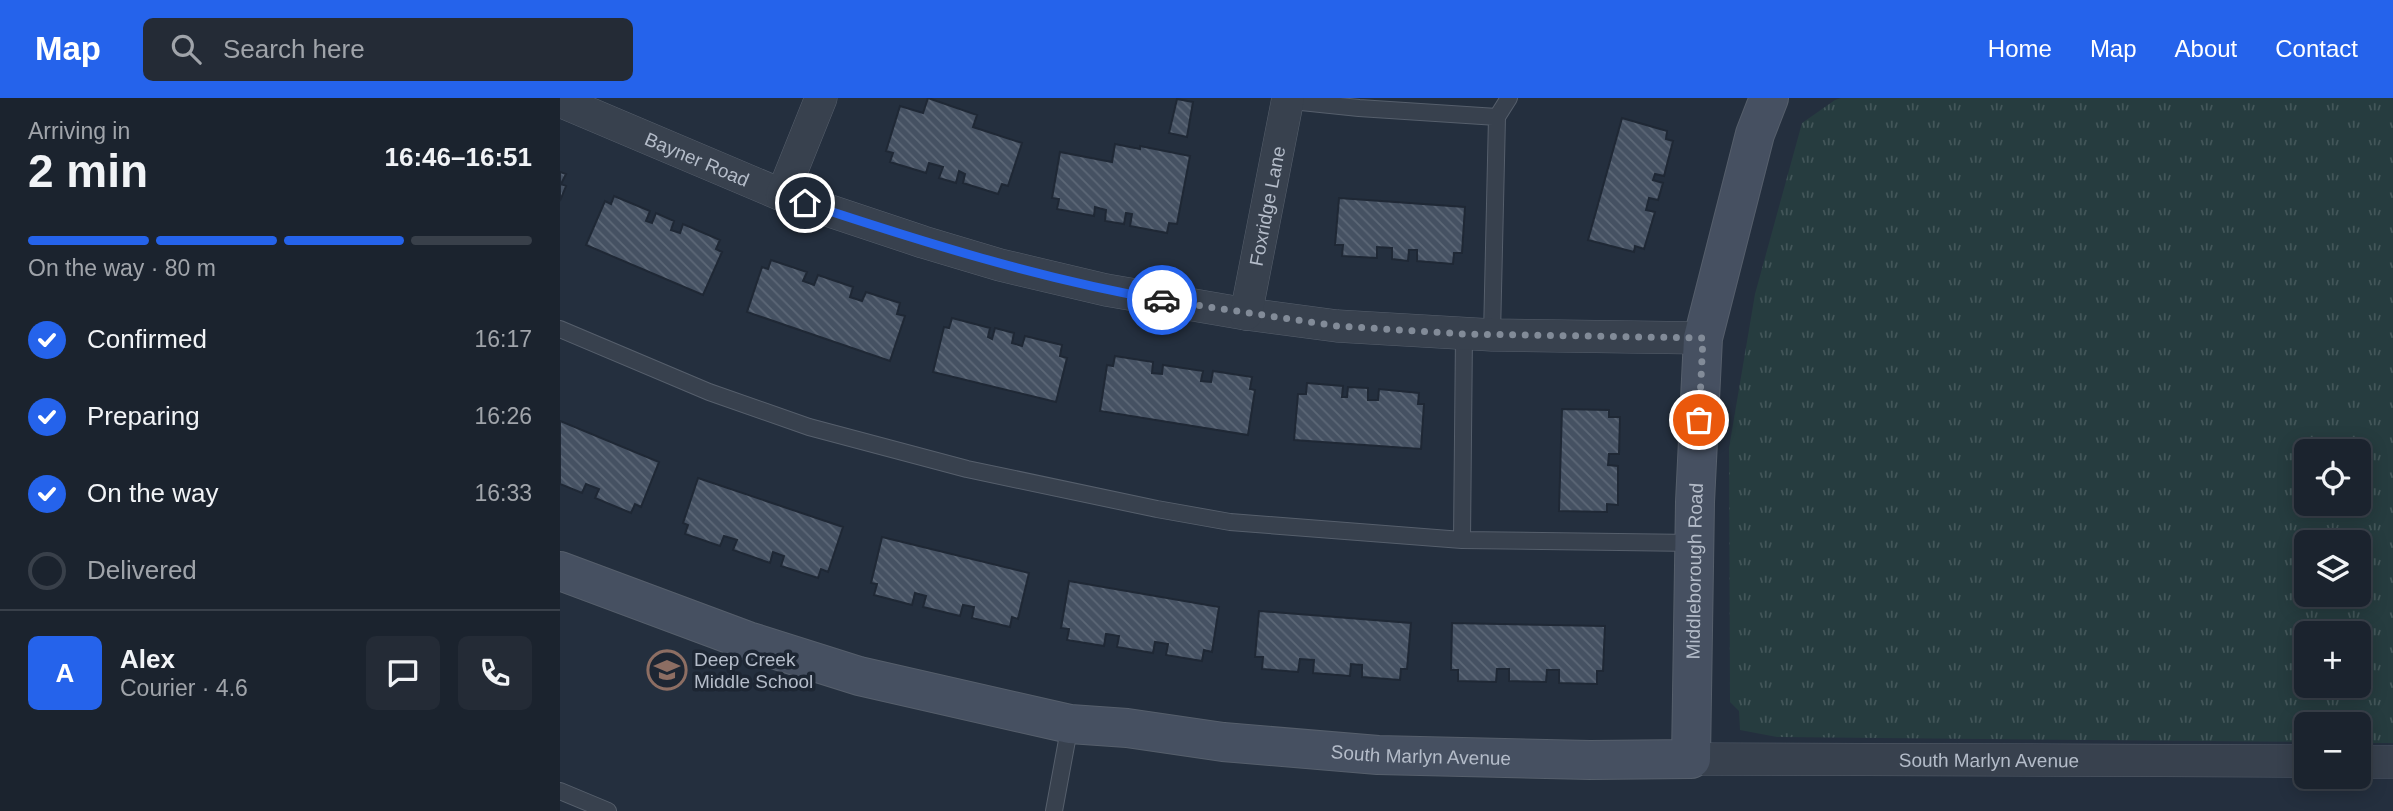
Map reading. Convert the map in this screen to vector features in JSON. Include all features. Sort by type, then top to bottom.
[{"type":"street","points":[[782,195],[821,98]]},
{"type":"street","name":"Middleborough Road","points":[[1691,759],[1694,543],[1703,338],[1752,147],[1769,98]]},
{"type":"street","name":"Foxridge Lane","points":[[1246,314],[1283,99]]},
{"type":"street","name":"Bayner Road","points":[[560,101],[782,195],[1000,265],[1106,290],[1246,314],[1337,326],[1478,334],[1703,338]]},
{"type":"street","name":"South Marlyn Avenue","points":[[560,571],[748,641],[859,676],[1070,724],[1223,742],[1378,755],[1590,760],[2294,761]]},
{"type":"street","points":[[2371,762],[2393,762]]},
{"type":"lane","points":[[1462,540],[1497,117],[1509,98]]},
{"type":"lane","points":[[1283,99],[1497,117]]},
{"type":"lane","points":[[560,329],[709,391],[809,427],[967,470],[1059,490],[1230,522],[1462,540],[1694,543]]},
{"type":"lane","points":[[1054,811],[1070,724]]},
{"type":"lane","points":[[560,791],[608,811]]},
{"type":"green space","points":[[1841,98],[2393,98],[2393,743],[2371,743],[2371,712],[2294,712],[2294,742],[1777,737],[1740,730],[1739,711],[1730,702],[1729,448],[1755,294],[1802,123]]},
{"type":"building","points":[[928,98],[977,115],[973,127],[1022,143],[1008,186],[1002,184],[998,194],[963,183],[965,174],[959,171],[956,183],[939,178],[943,167],[929,163],[926,173],[890,162],[893,153],[886,151],[900,106],[923,113]]},
{"type":"building","points":[[1177,99],[1193,102],[1187,137],[1169,133]]},
{"type":"building","points":[[1622,118],[1667,131],[1666,139],[1673,141],[1664,176],[1655,174],[1653,180],[1663,183],[1658,200],[1649,198],[1646,210],[1655,212],[1644,249],[1635,246],[1634,252],[1588,240]]},
{"type":"building","points":[[1115,144],[1190,156],[1177,224],[1169,223],[1167,233],[1130,226],[1132,214],[1126,213],[1124,224],[1105,221],[1106,210],[1095,207],[1094,216],[1057,209],[1059,199],[1052,198],[1060,152],[1112,162]]},
{"type":"building","points":[[560,172],[566,174],[561,184],[566,186],[560,201]]},
{"type":"building","points":[[614,196],[650,211],[646,221],[652,223],[656,213],[674,221],[671,230],[680,233],[683,224],[720,240],[716,249],[722,252],[703,295],[586,245],[605,201],[611,204]]},
{"type":"building","points":[[1339,198],[1465,207],[1462,253],[1454,253],[1453,264],[1417,261],[1417,250],[1409,250],[1408,261],[1392,259],[1392,248],[1377,247],[1377,258],[1342,256],[1343,245],[1335,245]]},
{"type":"building","points":[[771,260],[807,272],[803,281],[814,285],[818,275],[853,287],[850,297],[862,301],[866,292],[900,303],[897,314],[905,316],[890,361],[747,312],[762,267],[768,269]]},
{"type":"building","points":[[952,318],[990,328],[988,337],[992,339],[995,328],[1014,333],[1012,343],[1022,346],[1025,336],[1062,345],[1060,356],[1067,358],[1056,402],[933,372],[944,327],[949,328]]},
{"type":"building","points":[[1115,356],[1153,362],[1152,373],[1162,374],[1163,365],[1203,371],[1201,381],[1211,382],[1213,371],[1252,377],[1250,389],[1255,390],[1248,435],[1100,411],[1107,365],[1113,366]]},
{"type":"building","points":[[1307,383],[1343,386],[1342,397],[1347,397],[1348,387],[1368,388],[1368,400],[1378,400],[1379,389],[1419,393],[1418,404],[1424,404],[1421,449],[1294,440],[1298,394],[1306,394]]},
{"type":"building","points":[[1562,409],[1609,410],[1609,417],[1620,417],[1619,454],[1609,454],[1608,465],[1618,466],[1618,505],[1607,504],[1607,512],[1559,511]]},
{"type":"building","points":[[560,421],[659,462],[641,507],[635,504],[631,513],[595,498],[599,489],[586,484],[582,493],[560,484]]},
{"type":"building","points":[[698,478],[843,527],[828,572],[821,569],[818,578],[781,566],[784,556],[773,552],[770,563],[733,550],[737,540],[724,536],[720,546],[685,534],[688,525],[683,523]]},
{"type":"building","points":[[882,537],[1029,573],[1018,619],[1012,617],[1010,627],[972,618],[974,607],[963,605],[960,616],[923,607],[926,596],[915,593],[912,605],[874,595],[877,584],[871,583]]},
{"type":"building","points":[[1069,581],[1219,607],[1212,652],[1204,650],[1202,661],[1166,655],[1168,644],[1155,642],[1153,653],[1117,647],[1119,636],[1106,634],[1104,646],[1067,640],[1069,629],[1061,628]]},
{"type":"building","points":[[1259,611],[1411,623],[1407,669],[1401,669],[1400,680],[1362,677],[1362,665],[1351,664],[1350,676],[1313,673],[1314,660],[1300,659],[1298,672],[1262,669],[1263,657],[1255,657]]},
{"type":"building","points":[[1452,623],[1605,626],[1603,671],[1597,671],[1597,684],[1559,683],[1559,670],[1547,670],[1546,682],[1509,681],[1509,669],[1497,669],[1496,682],[1458,681],[1458,670],[1451,670]]},
{"type":"way so far","points":[[1162,300],[1337,326],[1464,334],[1703,338],[1699,420]]},
{"type":"place","name":"Deep Creek Middle School","points":[[667,670]]},
{"type":"route","points":[[805,203],[1000,265],[1162,300]]}]
